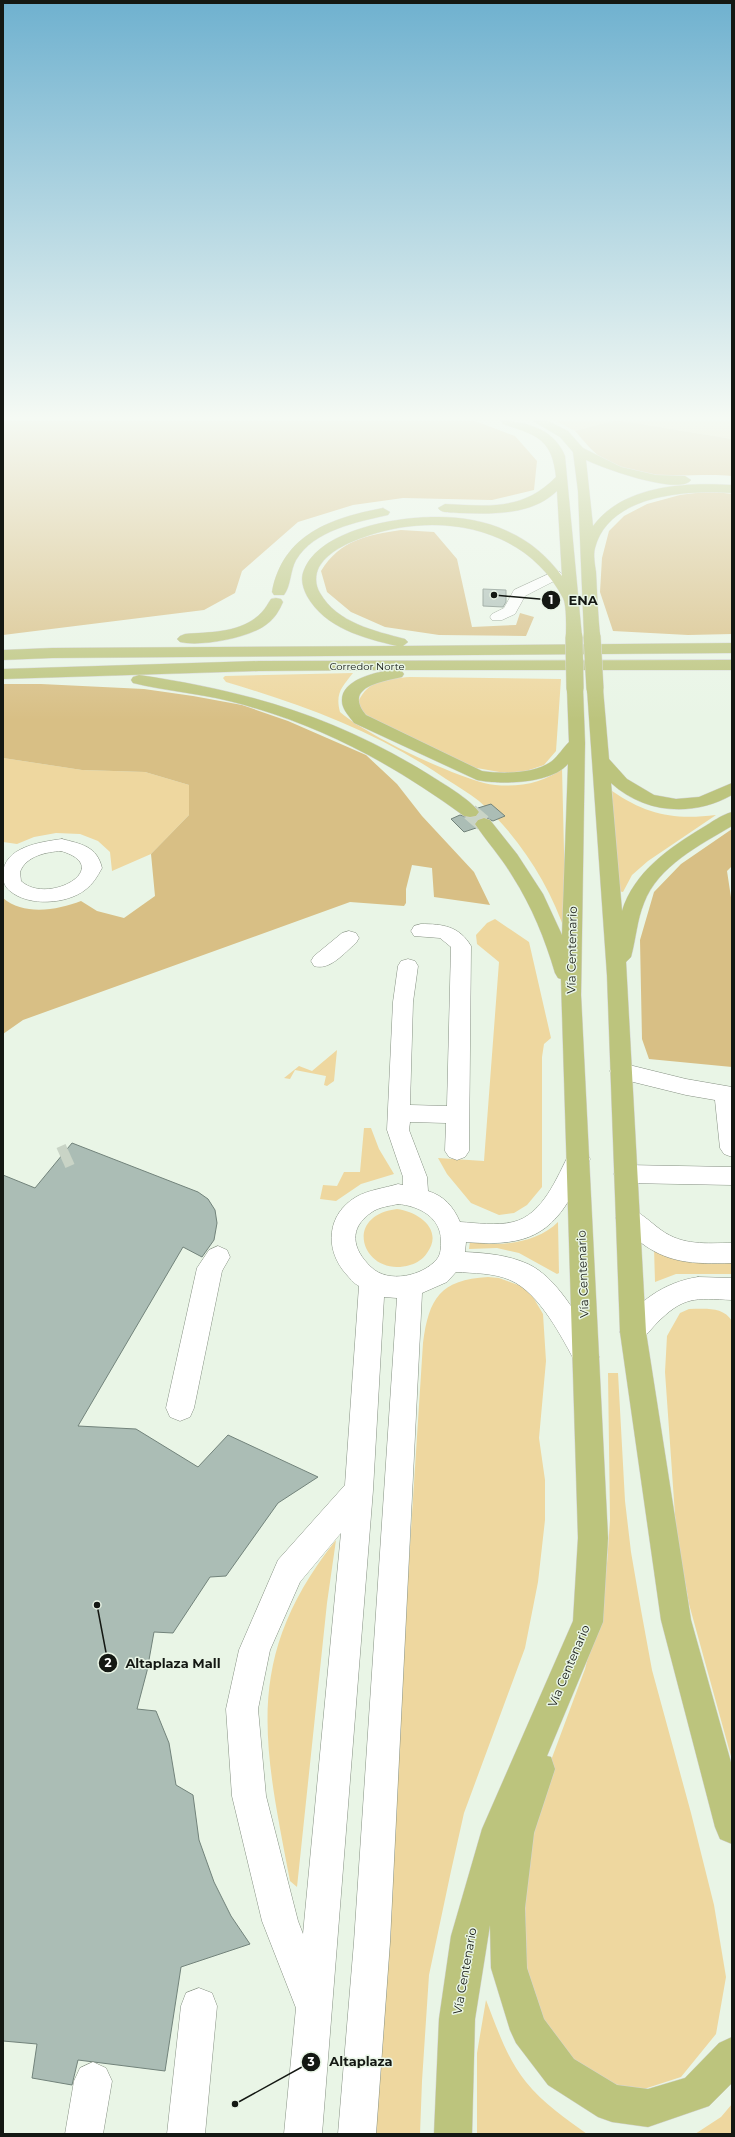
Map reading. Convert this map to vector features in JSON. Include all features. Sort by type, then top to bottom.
[{"type":"highway","points":[[52,653],[212,636],[238,632],[249,628],[265,619],[273,609],[278,597],[282,576],[287,564],[304,544],[325,532],[350,521]]},
{"type":"highway","points":[[428,649],[357,629],[332,615],[314,597],[309,573],[312,566],[328,550],[362,533],[406,522],[446,521],[479,526],[510,537],[539,557],[555,575],[571,598]]},
{"type":"highway","name":"Vía Centenario","points":[[453,2134],[457,2019],[470,1936],[499,1829],[588,1622],[592,1538],[571,995],[577,743],[574,637],[565,521]]},
{"type":"highway","points":[[586,521],[595,690],[617,975],[633,1332],[676,1620],[732,1827]]},
{"type":"highway","points":[[587,549],[604,521]]},
{"type":"highway","name":"Corredor Norte","points":[[3,656],[52,653],[428,649],[732,648]]},
{"type":"highway","points":[[714,665],[732,669]]},
{"type":"highway","name":"Corredor Norte","points":[[3,674],[259,666],[732,665]]},
{"type":"highway","points":[[450,666],[378,676],[362,683],[353,691],[350,697],[350,704],[353,712],[360,719],[477,775],[493,778],[524,776],[545,771],[558,765],[577,743]]},
{"type":"highway","points":[[66,671],[163,683],[224,694],[273,706],[358,740],[439,788],[470,812]]},
{"type":"highway","points":[[600,759],[620,782],[646,798],[670,805],[691,805],[718,797],[732,788]]},
{"type":"highway","points":[[617,975],[634,902],[651,877],[670,857],[732,818]]},
{"type":"highway","points":[[484,824],[511,857],[543,913],[558,948],[571,995]]},
{"type":"highway","points":[[588,1622],[517,1833],[507,1908],[509,1968],[529,2030],[561,2072],[612,2103],[648,2108],[696,2093],[732,2056]]},
{"type":"street","points":[[497,616],[510,611],[518,593],[555,575]]},
{"type":"street","points":[[49,846],[74,847],[90,858],[92,866],[91,874],[85,882],[76,889],[57,895],[37,896],[26,893],[17,888],[6,867],[25,854],[49,846]]},
{"type":"street","points":[[421,931],[444,931],[456,937],[461,946],[457,1150]]},
{"type":"street","points":[[321,961],[349,938]]},
{"type":"street","points":[[408,966],[403,1002],[398,1130],[414,1177],[416,1196]]},
{"type":"street","points":[[621,1071],[686,1088],[728,1094],[732,1148]]},
{"type":"street","points":[[398,1113],[458,1115]]},
{"type":"street","points":[[453,1231],[486,1234],[513,1233],[531,1225],[553,1205],[566,1185],[578,1159]]},
{"type":"street","points":[[626,1174],[732,1176]]},
{"type":"street","points":[[398,1194],[416,1196],[433,1204],[446,1216],[453,1231],[455,1246],[450,1261],[440,1273],[426,1282],[410,1287],[391,1287],[372,1282],[351,1265],[345,1253],[342,1241],[344,1229],[351,1215],[364,1203],[380,1196],[398,1194]]},
{"type":"street","points":[[628,1218],[668,1248],[688,1252],[732,1253]]},
{"type":"street","points":[[180,1408],[210,1268],[218,1256]]},
{"type":"street","points":[[450,1261],[493,1265],[520,1273],[542,1290],[559,1312],[586,1357]]},
{"type":"street","points":[[303,2134],[315,2012],[359,1490],[372,1282]]},
{"type":"street","points":[[357,2134],[372,1942],[410,1287]]},
{"type":"street","points":[[633,1332],[657,1304],[677,1292],[697,1287],[732,1289]]},
{"type":"street","points":[[315,2012],[280,1921],[249,1796],[242,1708],[255,1650],[289,1571],[359,1490]]},
{"type":"street","points":[[186,2134],[199,2006]]},
{"type":"street","points":[[84,2134],[93,2081]]},
{"type":"shaded area","points":[[3,521],[302,521],[298,522],[242,571],[235,593],[204,610],[3,635]]},
{"type":"shaded area","points":[[619,521],[732,521],[732,634],[688,635],[613,631],[600,592],[602,558],[609,531]]},
{"type":"shaded area","points":[[401,530],[434,532],[457,559],[472,627],[516,625],[520,613],[534,617],[526,636],[439,635],[385,627],[351,612],[327,592],[321,571],[337,552],[355,541],[366,537]]},
{"type":"shaded area","points":[[353,673],[340,691],[338,700],[340,712],[369,732],[430,763],[484,783],[504,786],[536,782],[554,774],[562,768],[566,934],[551,897],[531,862],[507,829],[475,798],[420,762],[367,734],[312,710],[226,682],[223,678],[225,676]]},
{"type":"shaded area","points":[[410,677],[561,679],[556,751],[544,765],[526,771],[505,773],[471,767],[376,721],[362,712],[358,702],[362,694],[367,689],[386,680]]},
{"type":"shaded area","points":[[3,684],[41,684],[144,689],[242,705],[288,721],[366,755],[397,784],[422,816],[474,872],[490,905],[434,897],[432,868],[412,865],[406,889],[406,903],[404,906],[350,902],[23,1020],[3,1034],[3,898],[11,904],[41,910],[62,907],[81,901],[97,911],[124,918],[155,896],[151,854],[189,815],[189,785],[145,772],[82,770],[3,758]]},
{"type":"shaded area","points":[[3,758],[82,770],[145,772],[189,785],[189,815],[151,854],[112,871],[110,852],[98,841],[80,834],[56,833],[34,837],[17,844],[3,842]]},
{"type":"shaded area","points":[[612,791],[637,806],[661,814],[687,817],[716,815],[648,861],[632,875],[623,892],[618,891]]},
{"type":"shaded area","points":[[732,829],[732,866],[727,871],[732,904],[732,1067],[649,1059],[642,1039],[640,940],[654,892],[681,864]]},
{"type":"shaded area","points":[[495,919],[529,942],[551,1038],[544,1044],[542,1057],[542,1187],[527,1205],[514,1213],[499,1215],[471,1203],[447,1174],[438,1158],[484,1161],[499,962],[477,944],[476,935],[487,923]]},
{"type":"shaded area","points":[[337,1050],[334,1081],[327,1086],[324,1085],[326,1076],[295,1070],[290,1079],[284,1078],[299,1066],[312,1071]]},
{"type":"shaded area","points":[[364,1128],[371,1128],[379,1149],[394,1174],[361,1184],[336,1201],[320,1199],[323,1185],[337,1186],[344,1172],[360,1172]]},
{"type":"shaded area","points":[[397,1209],[421,1218],[431,1230],[433,1237],[427,1253],[422,1259],[410,1265],[394,1267],[381,1263],[371,1255],[365,1245],[364,1233],[369,1223],[379,1214]]},
{"type":"shaded area","points":[[558,1222],[559,1273],[557,1274],[519,1253],[497,1248],[469,1249],[470,1241],[505,1244],[528,1239],[539,1235]]},
{"type":"shaded area","points":[[654,1247],[732,1261],[732,1274],[676,1274],[655,1282]]},
{"type":"shaded area","points":[[488,1277],[499,1278],[521,1286],[533,1297],[543,1314],[546,1361],[539,1438],[545,1480],[545,1520],[538,1582],[525,1648],[464,1813],[451,1871],[429,1975],[420,2134],[368,2134],[397,1748],[423,1343],[429,1314],[440,1294],[448,1287],[458,1282]]},
{"type":"shaded area","points":[[689,1309],[713,1309],[724,1313],[732,1321],[732,1760],[689,1604],[676,1529],[665,1372],[667,1336],[680,1313]]},
{"type":"shaded area","points":[[608,1373],[618,1373],[625,1501],[631,1552],[652,1670],[691,1813],[714,1905],[726,1977],[716,2034],[681,2077],[644,2089],[610,2085],[579,2071],[526,1995],[519,1898],[540,1790],[585,1669],[600,1610],[607,1564],[610,1520]]},
{"type":"shaded area","points":[[336,1540],[327,1603],[297,1887],[290,1881],[273,1787],[268,1744],[268,1703],[273,1664],[286,1624],[306,1583]]},
{"type":"shaded area","points":[[486,2000],[498,2032],[519,2073],[547,2104],[587,2134],[477,2134],[477,2053]]},
{"type":"shaded area","points":[[732,2104],[732,2134],[695,2134],[721,2117]]},
{"type":"building","points":[[483,589],[506,590],[506,602],[503,607],[483,606]]},
{"type":"building","points":[[491,804],[505,816],[493,821],[484,817],[478,819],[474,824],[476,828],[464,832],[451,819],[460,815],[470,818],[476,817],[480,812],[478,808]]},
{"type":"building","points":[[72,1143],[198,1192],[208,1199],[215,1210],[217,1223],[214,1240],[202,1257],[183,1247],[78,1426],[136,1429],[198,1467],[228,1435],[318,1477],[278,1503],[226,1576],[210,1577],[173,1633],[154,1632],[147,1671],[137,1709],[156,1711],[169,1743],[176,1785],[193,1795],[199,1840],[214,1882],[231,1916],[250,1944],[181,1967],[165,2071],[78,2060],[72,2085],[32,2078],[37,2044],[3,2041],[3,1175],[35,1188]]},
{"type":"tunnel","points":[[470,812],[484,824]]},
{"type":"tunnel","points":[[61,1158],[70,1154]]},
{"type":"place","name":"ENA","points":[[494,595]]},
{"type":"place","name":"Altaplaza Mall","points":[[97,1605]]},
{"type":"place","name":"Altaplaza","points":[[235,2104]]}]
